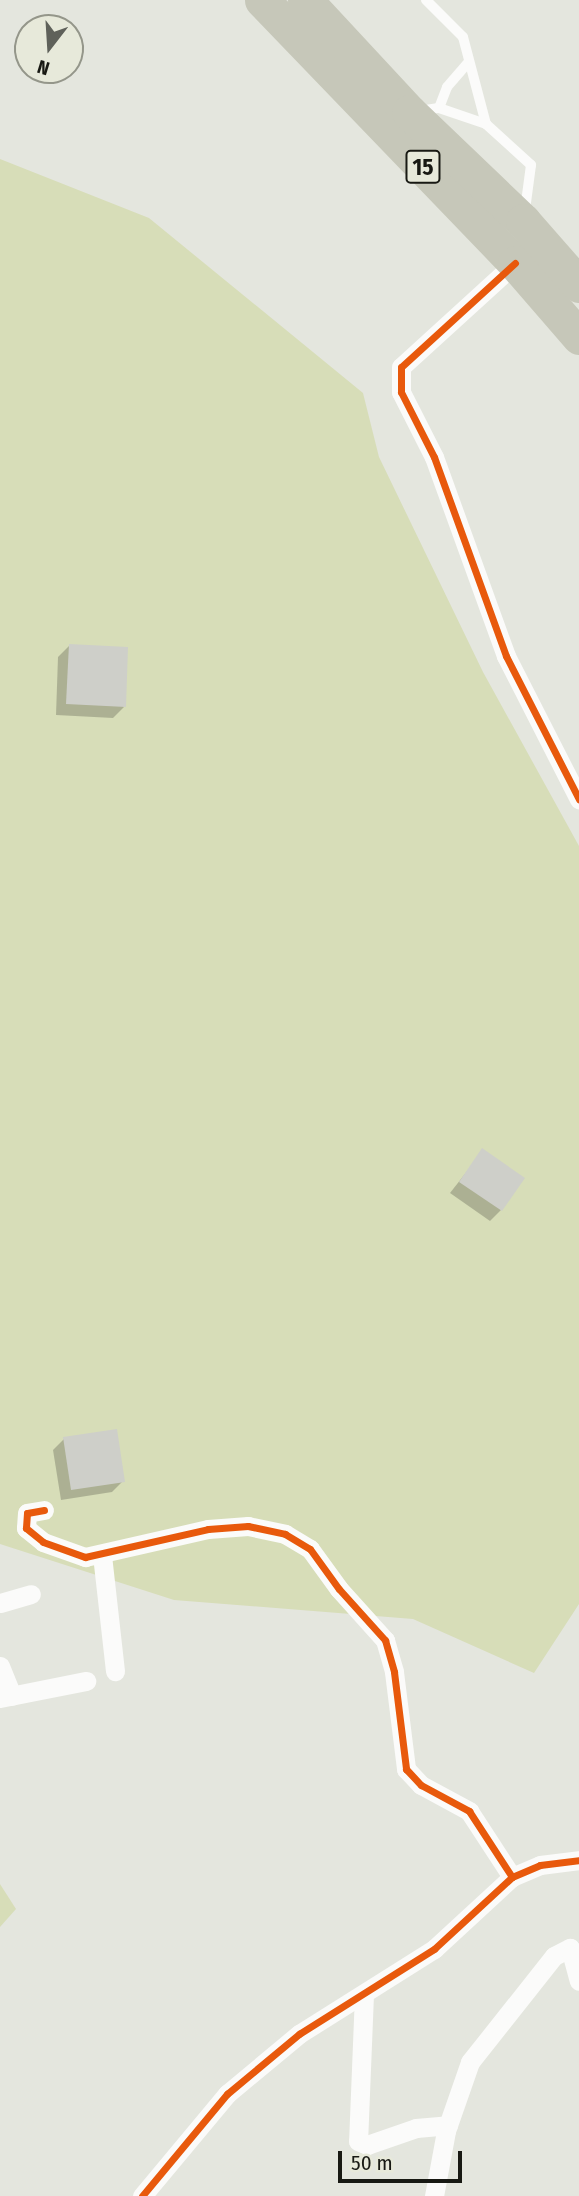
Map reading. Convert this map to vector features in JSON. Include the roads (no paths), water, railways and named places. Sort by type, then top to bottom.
[{"type":"highway","name":"15","points":[[262,0],[515,263],[579,337]]},
{"type":"highway","name":"15","points":[[305,0],[424,110],[579,285]]},
{"type":"street","points":[[515,263],[401,367],[401,392],[434,457],[506,656],[579,799]]},
{"type":"street","points":[[44,1510],[27,1513],[26,1528],[33,1535],[68,1554],[102,1555],[208,1529],[248,1525],[285,1534],[310,1549],[339,1589],[385,1640],[394,1672],[406,1769],[421,1785],[469,1811],[512,1877]]},
{"type":"street","points":[[102,1555],[115,1671]]},
{"type":"street","points":[[0,1603],[32,1594]]},
{"type":"street","points":[[0,1666],[6,1697],[86,1681]]},
{"type":"street","points":[[142,2196],[227,2094],[299,2034],[434,1949],[512,1877],[540,1866],[579,1860]]},
{"type":"street","points":[[434,2196],[448,2125],[470,2062],[554,1956],[570,1948],[579,1981]]},
{"type":"street","points":[[363,1994],[358,2141],[367,2145],[416,2128],[448,2125]]},
{"type":"lane","points":[[426,0],[463,37],[486,124]]},
{"type":"lane","points":[[424,110],[469,62]]},
{"type":"lane","points":[[424,110],[486,124],[531,165],[523,221]]}]
